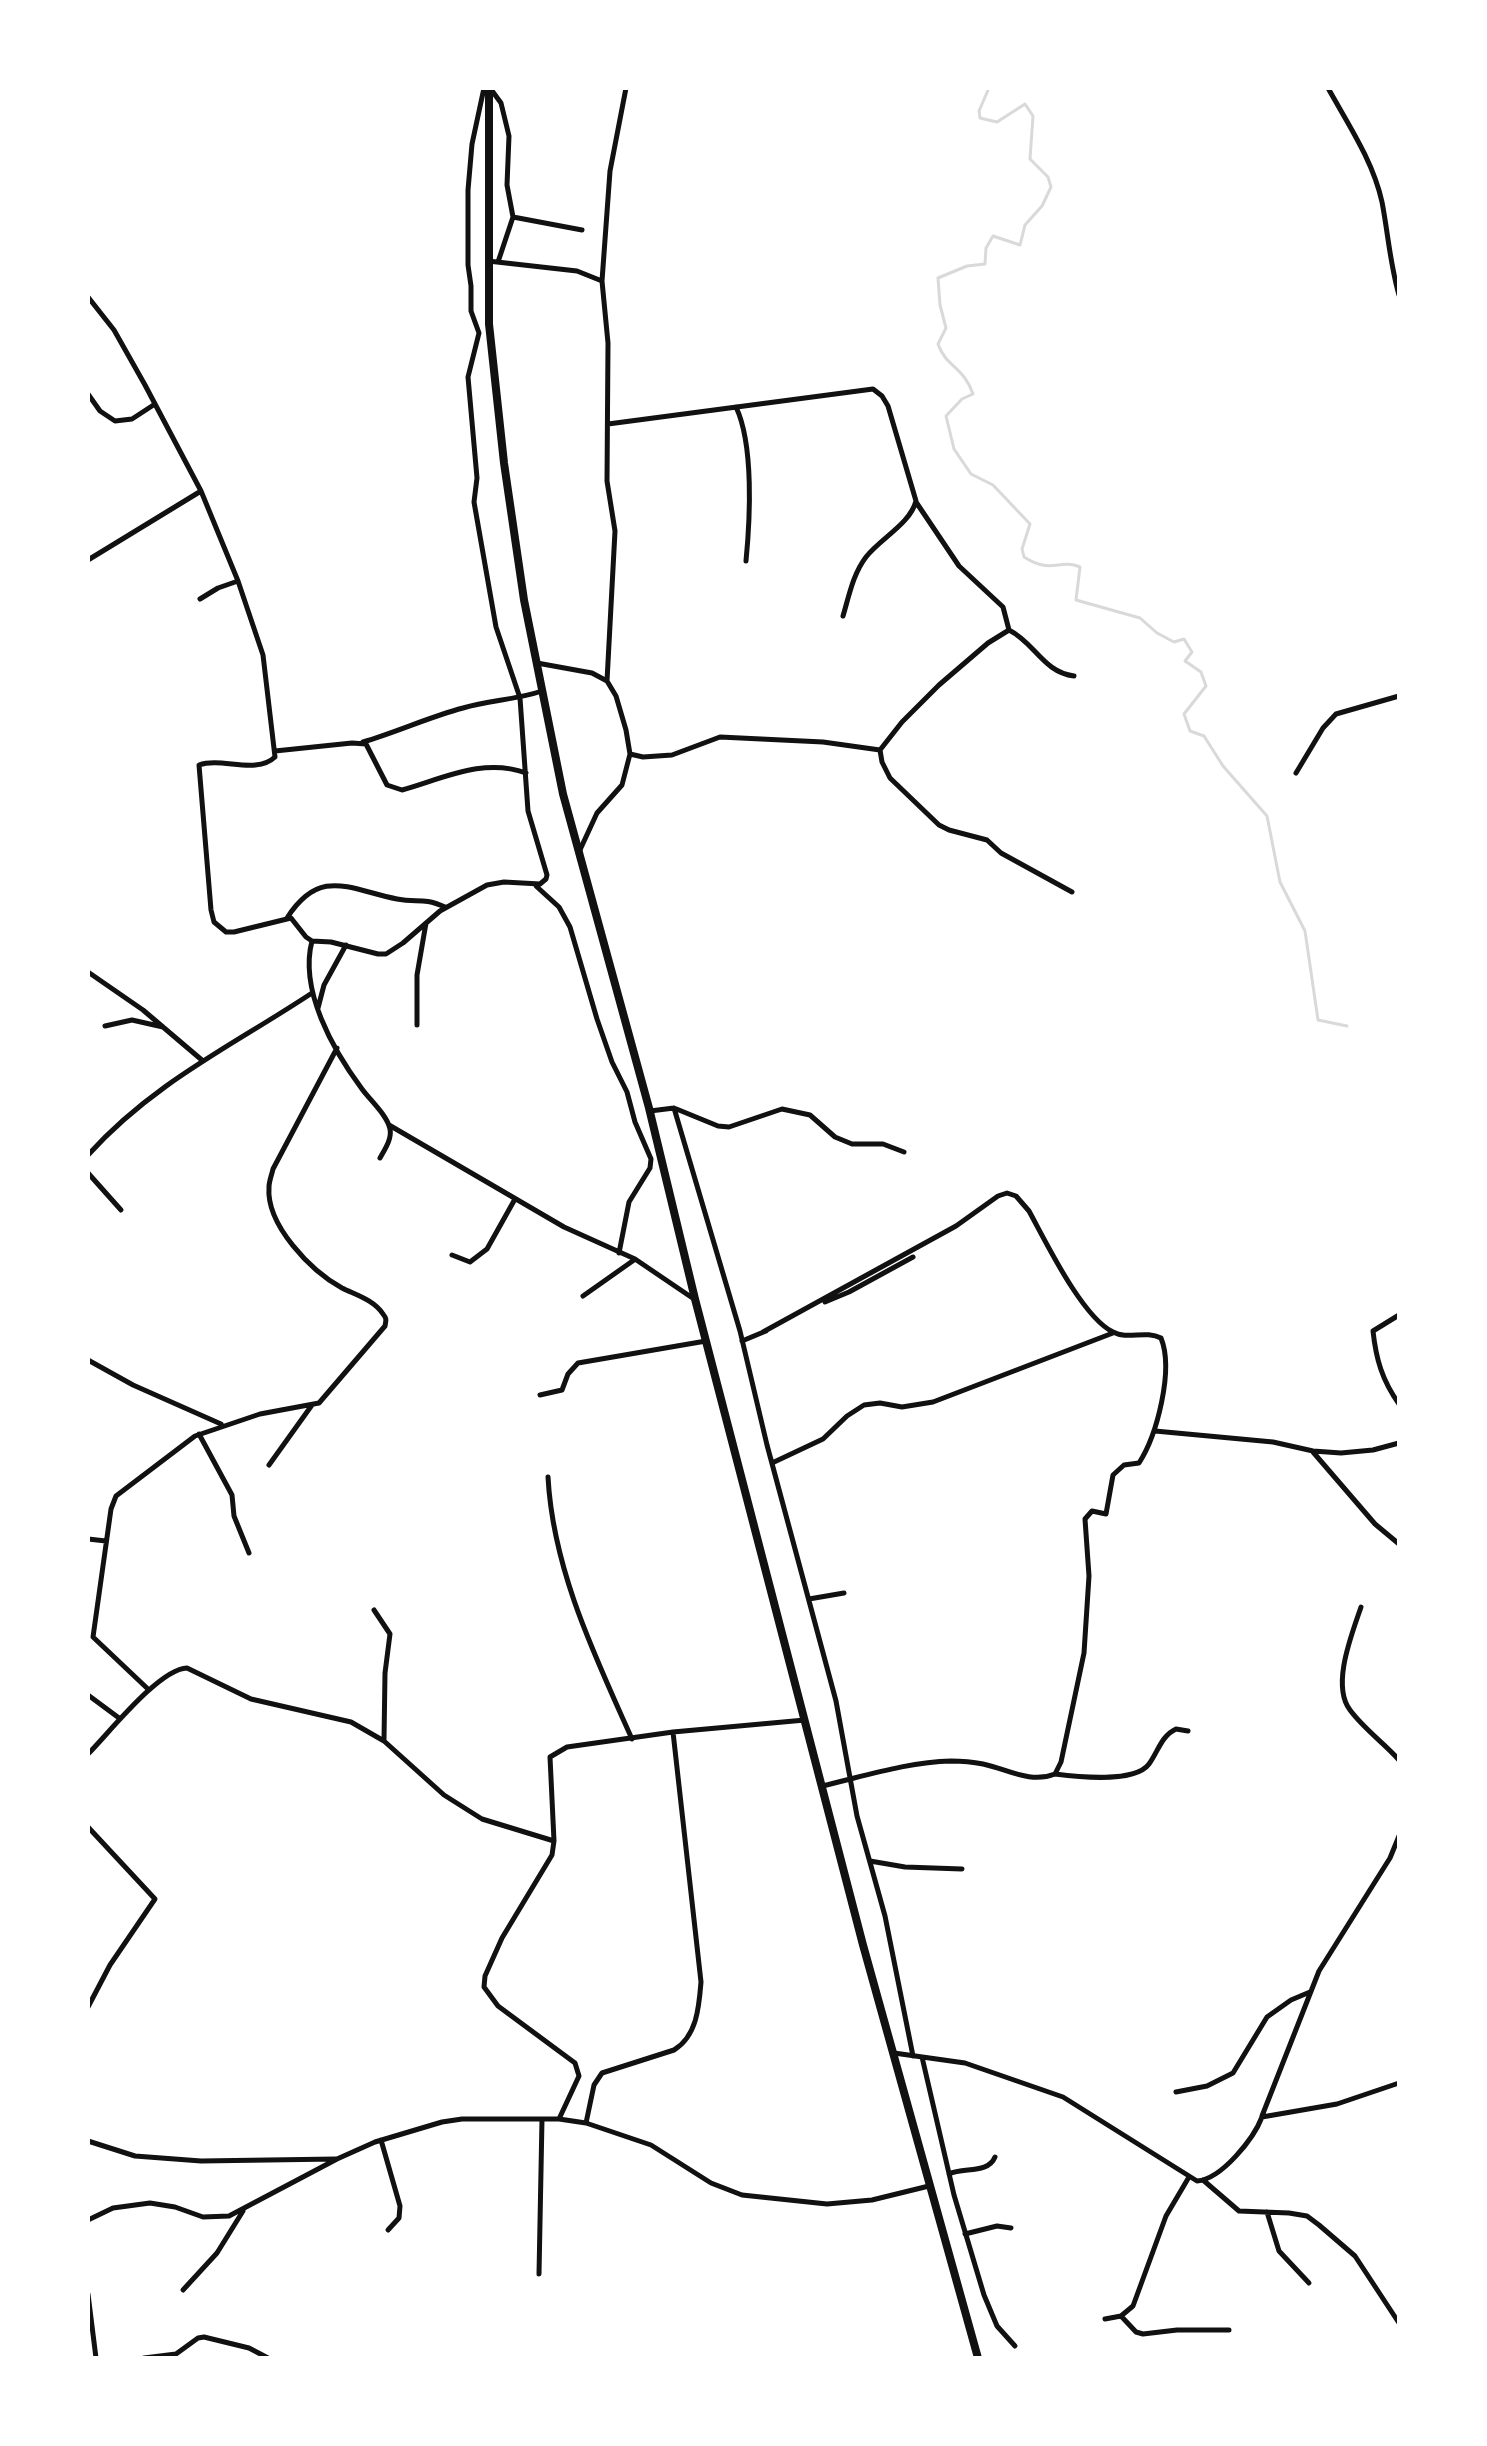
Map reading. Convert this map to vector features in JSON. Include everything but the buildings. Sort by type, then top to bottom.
[{"type":"highway","points":[[488,88],[489,324],[504,463],[535,663],[563,794],[649,1111],[863,1945],[978,2358]]},
{"type":"street","points":[[488,88],[501,103],[509,136],[507,185],[513,217],[498,262]]},
{"type":"street","points":[[88,297],[114,330],[201,491],[238,581],[263,655],[275,757],[265,763],[201,763],[199,769],[214,922],[226,932],[234,932],[287,918],[295,921],[312,941],[386,954],[446,907],[495,882],[535,886],[543,882],[547,875],[528,811],[520,698],[496,627],[474,502],[477,478],[468,377],[479,333],[471,311],[468,190],[472,144],[488,88]]},
{"type":"street","points":[[579,853],[597,813],[622,785],[630,754],[621,711],[607,681],[615,531],[607,481],[608,343],[602,281],[610,171],[626,88]]},
{"type":"street","points":[[1328,88],[1373,175],[1399,295]]},
{"type":"street","points":[[513,217],[582,230]]},
{"type":"street","points":[[487,261],[577,271],[602,281]]},
{"type":"street","points":[[88,310],[94,305]]},
{"type":"street","points":[[608,424],[873,389],[888,406],[916,501],[959,566],[1003,607],[1009,630],[1025,640],[1050,668],[1074,676]]},
{"type":"street","points":[[88,394],[100,411],[115,421],[132,419],[155,404]]},
{"type":"street","points":[[736,407],[744,434],[750,498],[746,561]]},
{"type":"street","points":[[88,560],[201,491]]},
{"type":"street","points":[[843,616],[855,577],[865,559],[882,539],[908,517],[916,501]]},
{"type":"street","points":[[200,599],[238,581]]},
{"type":"street","points":[[880,750],[939,685],[988,643],[1009,630]]},
{"type":"street","points":[[535,663],[592,673],[607,681]]},
{"type":"street","points":[[275,751],[361,743],[459,709],[542,691]]},
{"type":"street","points":[[1296,773],[1323,728],[1336,714],[1399,696]]},
{"type":"street","points":[[630,754],[643,757],[672,755],[720,737],[823,742],[880,750]]},
{"type":"street","points":[[361,743],[369,746],[382,778],[393,789],[402,790],[434,778],[489,768],[508,766],[526,773]]},
{"type":"street","points":[[880,750],[890,778],[939,825],[987,840],[1011,859],[1072,892]]},
{"type":"street","points":[[287,918],[299,900],[323,886],[359,889],[404,900],[429,899],[446,907]]},
{"type":"street","points":[[535,886],[559,907],[570,927],[601,1031],[651,1159],[650,1168],[629,1202],[619,1253]]},
{"type":"street","points":[[417,1025],[419,958],[426,922]]},
{"type":"street","points":[[312,941],[307,970],[318,1008],[358,1083],[389,1125],[564,1227],[635,1259],[695,1299]]},
{"type":"street","points":[[318,1008],[324,985],[346,945]]},
{"type":"street","points":[[88,972],[164,1027],[203,1061]]},
{"type":"street","points":[[88,1155],[124,1118],[156,1092],[312,993]]},
{"type":"street","points":[[105,1026],[132,1020],[164,1027]]},
{"type":"street","points":[[149,1690],[90,1638],[111,1509],[119,1492],[199,1434],[270,1411],[323,1400],[383,1331],[386,1320],[383,1313],[367,1299],[340,1287],[309,1265],[279,1224],[270,1198],[273,1169],[337,1048]]},
{"type":"street","points":[[649,1111],[674,1108],[718,1126],[729,1127],[782,1109],[810,1115],[835,1137],[852,1144],[883,1144],[904,1152]]},
{"type":"street","points":[[674,1108],[742,1341],[836,1701],[857,1816],[900,1982],[913,2056]]},
{"type":"street","points":[[380,1158],[390,1137],[389,1125]]},
{"type":"street","points":[[88,1173],[121,1210]]},
{"type":"street","points":[[763,1332],[956,1226],[1007,1193],[1022,1202],[1098,1323],[1113,1333],[1133,1336],[1149,1334],[1161,1338],[1165,1373],[1155,1431],[1139,1463],[1124,1465],[1113,1475],[1106,1514],[1092,1511],[1085,1519],[1089,1576],[1084,1653],[1061,1762],[1055,1774]]},
{"type":"street","points":[[452,1255],[470,1262],[483,1254],[515,1199]]},
{"type":"street","points":[[742,1341],[849,1292],[913,1257]]},
{"type":"street","points":[[583,1296],[635,1259]]},
{"type":"street","points":[[1399,1315],[1373,1331],[1382,1378],[1399,1404]]},
{"type":"street","points":[[772,1463],[823,1439],[864,1405],[880,1403],[902,1407],[933,1402],[1113,1333]]},
{"type":"street","points":[[540,1395],[562,1390],[568,1374],[578,1363],[706,1341]]},
{"type":"street","points":[[88,1360],[133,1385],[222,1425]]},
{"type":"street","points":[[269,1465],[313,1404]]},
{"type":"street","points":[[1155,1431],[1273,1442],[1313,1451],[1341,1453],[1373,1450],[1399,1443]]},
{"type":"street","points":[[199,1434],[232,1495],[234,1516],[249,1553]]},
{"type":"street","points":[[1313,1451],[1375,1524],[1399,1544]]},
{"type":"street","points":[[548,1477],[549,1502],[572,1596],[632,1739]]},
{"type":"street","points":[[88,1539],[106,1541]]},
{"type":"street","points":[[809,1599],[844,1593]]},
{"type":"street","points":[[1361,1607],[1342,1666],[1344,1700],[1359,1721],[1399,1760]]},
{"type":"street","points":[[374,1610],[390,1634],[385,1673],[384,1741]]},
{"type":"street","points":[[88,1754],[149,1690],[176,1669],[187,1668],[251,1699],[351,1722],[384,1741],[444,1795],[482,1819],[554,1841]]},
{"type":"street","points":[[88,1695],[119,1718]]},
{"type":"street","points":[[559,2119],[579,2076],[575,2063],[498,2006],[484,1987],[485,1976],[502,1938],[546,1868],[554,1841],[550,1757],[567,1747],[673,1732],[806,1720]]},
{"type":"street","points":[[822,1786],[909,1765],[952,1761],[983,1764],[1013,1775],[1032,1777],[1055,1774],[1090,1777],[1130,1775],[1148,1766],[1167,1734],[1176,1729],[1188,1731]]},
{"type":"street","points":[[586,2123],[594,2085],[602,2073],[684,2044],[698,2013],[701,1982],[673,1732]]},
{"type":"street","points":[[88,1827],[155,1899],[110,1965],[88,2007]]},
{"type":"street","points":[[1203,2180],[1215,2174],[1255,2133],[1331,1948],[1390,1858],[1399,1836]]},
{"type":"street","points":[[1390,1858],[1399,1861]]},
{"type":"street","points":[[870,1861],[905,1867],[962,1869]]},
{"type":"street","points":[[1176,2092],[1207,2086],[1233,2073],[1267,2017],[1291,2000],[1311,1992]]},
{"type":"street","points":[[894,2053],[965,2063],[1063,2097],[1189,2177],[1203,2180],[1239,2211],[1307,2216],[1355,2256],[1399,2323]]},
{"type":"street","points":[[922,2057],[949,2174],[990,2315],[1015,2346]]},
{"type":"street","points":[[1262,2117],[1337,2104],[1399,2083]]},
{"type":"street","points":[[88,2210],[91,2218],[113,2208],[150,2203],[175,2207],[203,2217],[229,2216],[337,2159],[381,2140],[462,2119],[559,2119],[586,2123],[651,2145],[711,2183],[742,2195],[827,2204],[872,2200],[930,2186]]},
{"type":"street","points":[[539,2274],[542,2119]]},
{"type":"street","points":[[381,2140],[400,2206],[399,2218],[388,2230]]},
{"type":"street","points":[[88,2141],[135,2156],[201,2161],[337,2159]]},
{"type":"street","points":[[949,2174],[988,2166],[995,2157]]},
{"type":"street","points":[[1105,2319],[1121,2316],[1133,2306],[1166,2216],[1189,2177]]},
{"type":"street","points":[[183,2290],[217,2253],[244,2210]]},
{"type":"street","points":[[1267,2212],[1279,2251],[1309,2283]]},
{"type":"street","points":[[965,2234],[997,2226],[1011,2228]]},
{"type":"street","points":[[88,2294],[96,2358]]},
{"type":"street","points":[[1121,2316],[1136,2332],[1143,2334],[1177,2330],[1229,2330]]},
{"type":"street","points":[[144,2358],[176,2354],[204,2337],[249,2348],[268,2358]]},
{"type":"waterway","points":[[989,88],[979,111],[980,118],[997,122],[1025,104],[1033,116],[1030,159],[1048,177],[1051,187],[1042,206],[1025,225],[1020,245],[993,236],[986,248],[985,264],[967,266],[938,278],[946,328],[938,344],[941,352],[965,378],[973,394],[962,399],[946,416],[954,449],[971,474],[993,485],[1030,524],[1022,549],[1024,557],[1042,565],[1080,567],[1076,600],[1140,618],[1157,633],[1174,642],[1184,639],[1192,652],[1185,661],[1201,672],[1206,686],[1184,714],[1190,731],[1204,736],[1223,766],[1267,816],[1280,882],[1305,931],[1318,1020],[1347,1026]]}]
